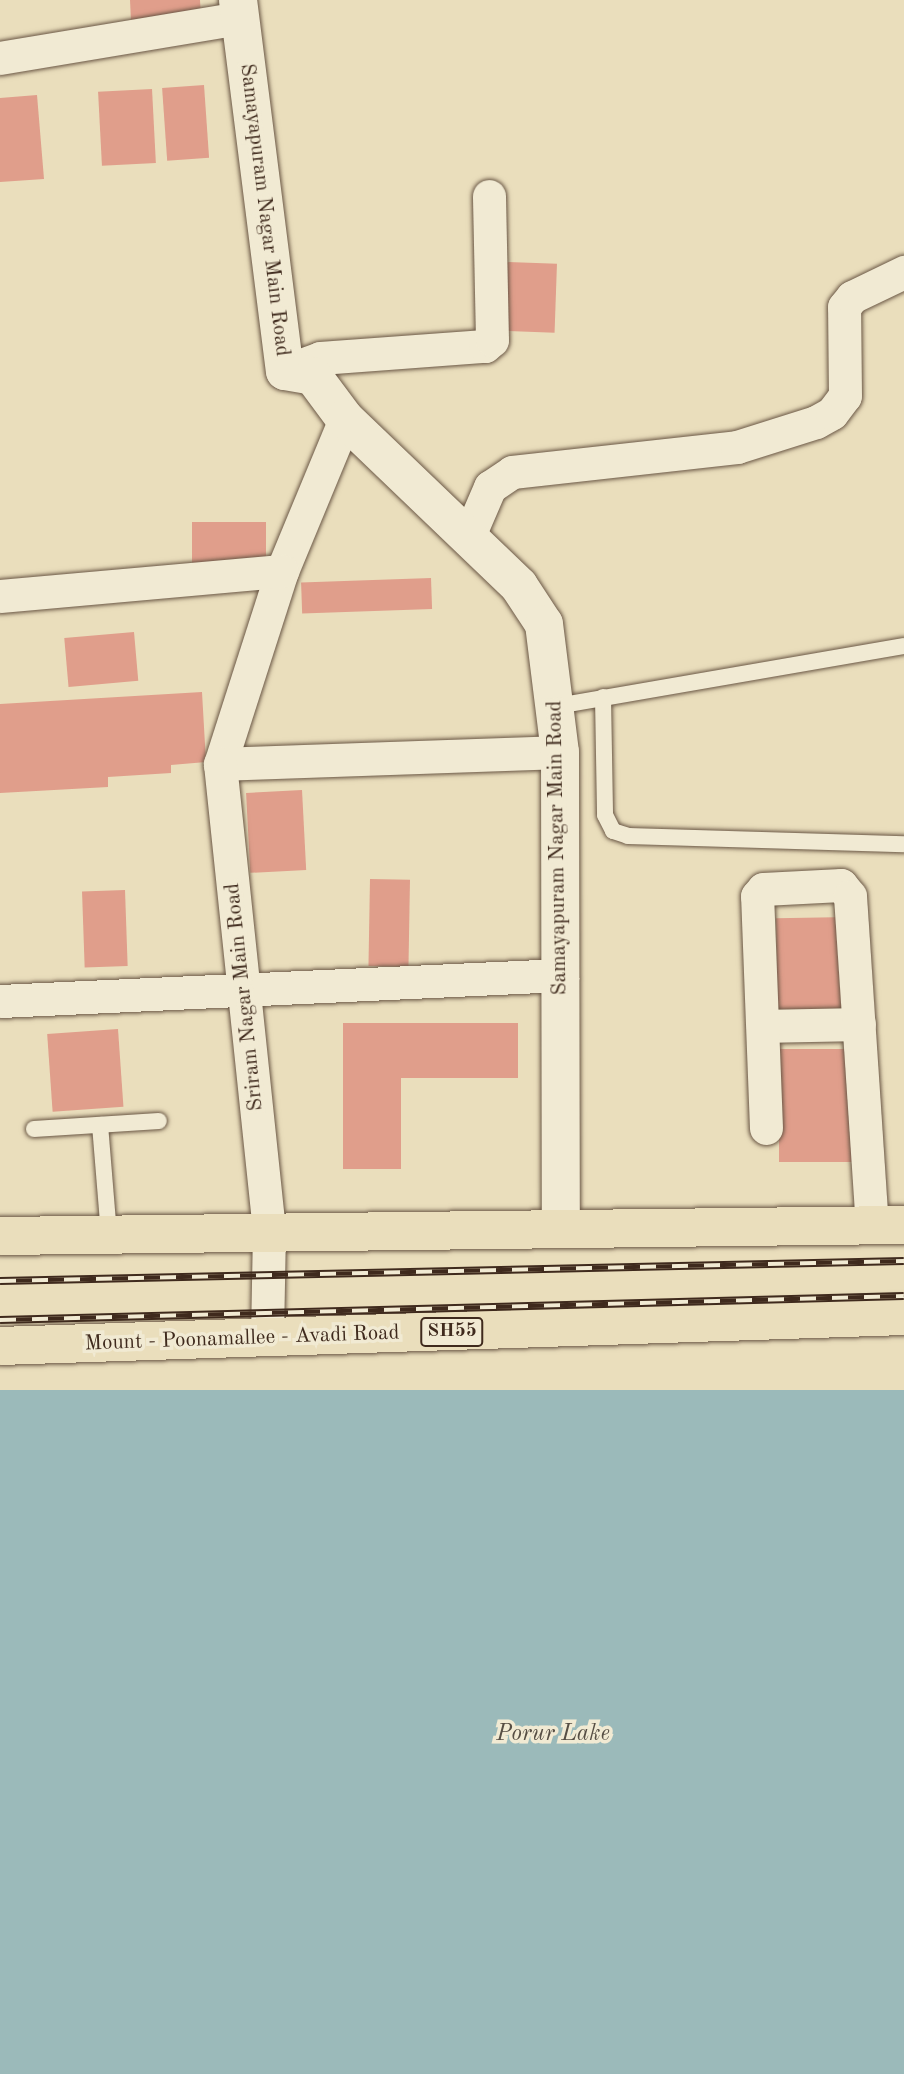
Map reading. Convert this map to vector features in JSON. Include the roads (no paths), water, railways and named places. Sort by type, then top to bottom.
[{"type":"main road","points":[[0,1236],[888,1225]]},
{"type":"main road","name":"Mount - Poonamallee - Avadi Road","points":[[0,1346],[904,1316]]},
{"type":"street","points":[[0,58],[239,9]]},
{"type":"street","name":"Samayapuram Nagar Main Road","points":[[239,9],[285,371],[313,376],[345,419],[519,586],[544,624],[557,706],[560,752],[561,1227]]},
{"type":"street","points":[[285,371],[320,358],[485,346],[492,340],[489,196]]},
{"type":"street","points":[[468,538],[490,487],[512,472],[737,447],[816,422],[832,413],[845,396],[844,307],[852,297],[904,272]]},
{"type":"street","points":[[345,419],[282,571],[220,764],[560,752]]},
{"type":"street","points":[[0,596],[282,571]]},
{"type":"street","name":"Sriram Nagar Main Road","points":[[220,764],[246,987],[269,1231],[267,1338]]},
{"type":"street","points":[[766,1128],[758,892],[841,885],[850,896],[859,1024],[888,1225]]},
{"type":"street","points":[[0,1001],[246,987],[562,975]]},
{"type":"street","points":[[763,1026],[859,1024]]},
{"type":"lane","points":[[557,706],[904,646]]},
{"type":"lane","points":[[603,697],[606,815],[613,831],[628,836],[904,844]]},
{"type":"lane","points":[[34,1129],[159,1121]]},
{"type":"lane","points":[[100,1125],[109,1234]]},
{"type":"water","name":"Porur Lake","points":[[0,1390],[904,1390],[904,2074],[0,2074]]},
{"type":"railway","points":[[0,1281],[904,1261]]},
{"type":"railway","points":[[0,1320],[904,1296]]}]
